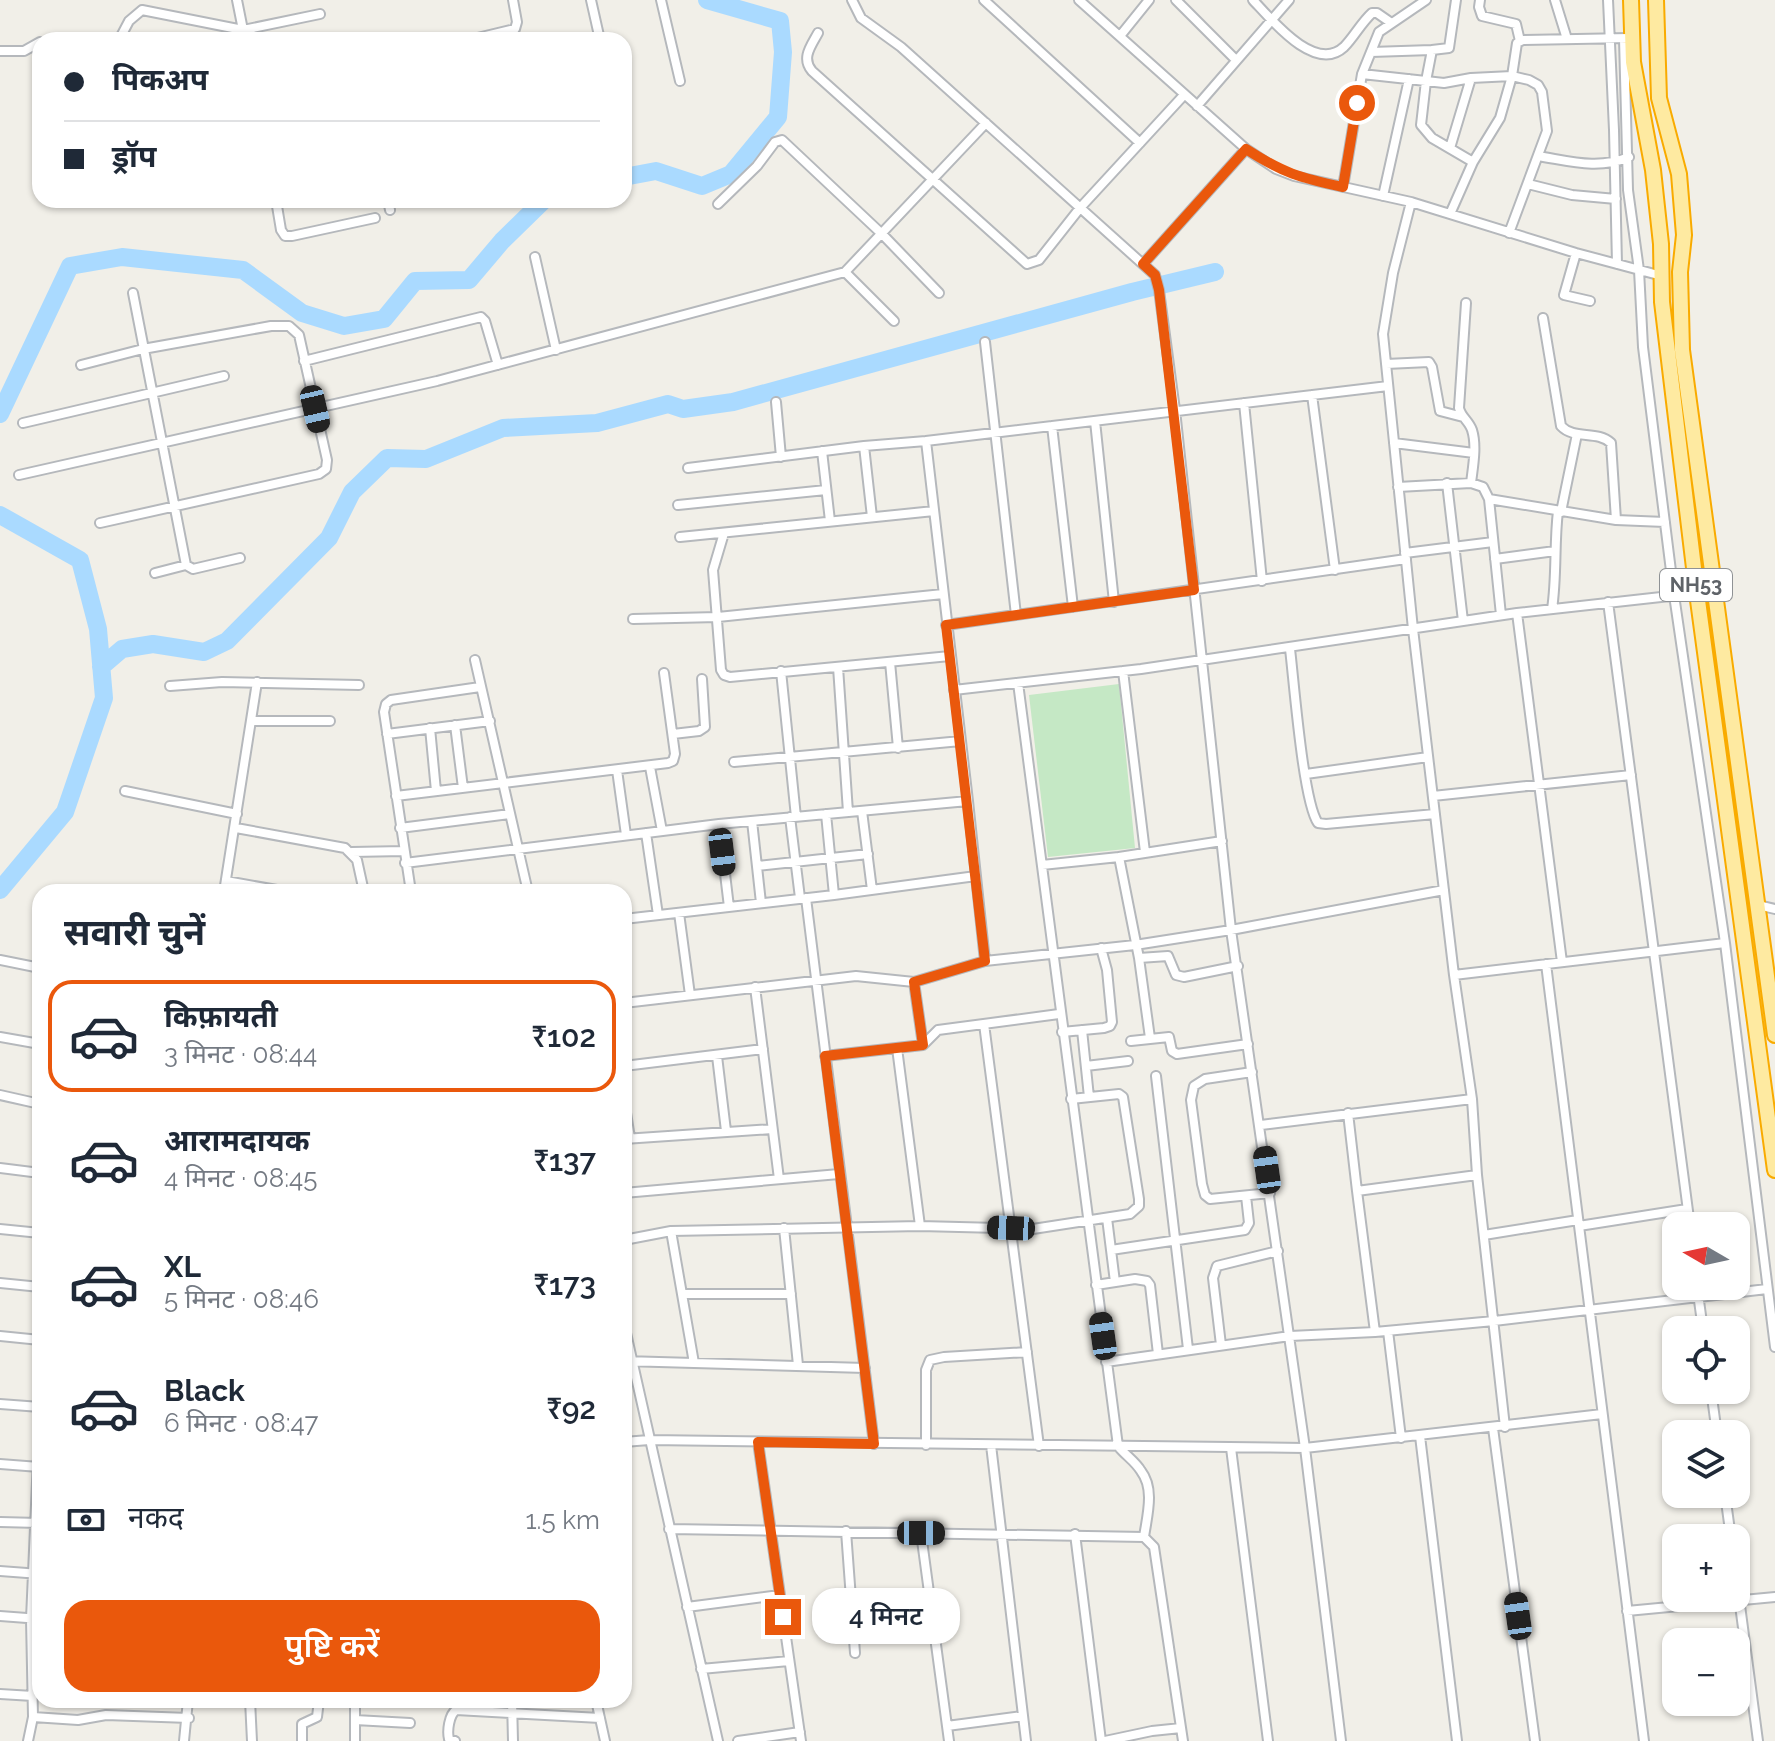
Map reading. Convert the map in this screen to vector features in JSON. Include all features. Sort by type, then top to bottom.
[{"type":"highway","name":"NH53","points":[[1631,0],[1628,38],[1653,170],[1662,302],[1697,593],[1775,1170]]},
{"type":"highway","name":"NH53","points":[[1656,0],[1659,98],[1679,174],[1684,235],[1680,272],[1682,350],[1775,1035]]},
{"type":"street","points":[[237,0],[243,30]]},
{"type":"street","points":[[502,32],[515,29],[517,22],[513,0]]},
{"type":"street","points":[[591,0],[598,32]]},
{"type":"street","points":[[661,0],[680,81]]},
{"type":"street","points":[[852,0],[861,18],[901,47],[1155,275],[1175,410],[1231,930],[1290,1336],[1341,1741]]},
{"type":"street","points":[[984,0],[1140,143]]},
{"type":"street","points":[[1079,0],[1246,149],[1276,169],[1294,176],[1411,202],[1662,276]]},
{"type":"street","points":[[1120,36],[1149,0]]},
{"type":"street","points":[[1176,0],[1235,59]]},
{"type":"street","points":[[1253,0],[1294,42],[1306,49],[1327,54],[1343,48],[1372,13],[1390,22]]},
{"type":"street","points":[[1197,106],[1289,0]]},
{"type":"street","points":[[1343,187],[1362,74],[1379,32],[1426,0]]},
{"type":"street","points":[[1371,52],[1449,48],[1456,0]]},
{"type":"street","points":[[1450,214],[1473,162],[1496,127],[1512,76],[1515,49],[1520,41],[1516,24],[1482,16],[1480,0]]},
{"type":"street","points":[[1555,0],[1567,39]]},
{"type":"street","points":[[1608,0],[1617,264]]},
{"type":"street","points":[[123,32],[129,21],[142,10],[243,30],[320,14]]},
{"type":"street","points":[[818,33],[808,51],[808,67],[1027,264],[1039,260],[1080,208],[1184,95]]},
{"type":"street","points":[[1520,41],[1628,38],[1628,190],[1639,270],[1643,347],[1674,595],[1725,943],[1775,1347]]},
{"type":"street","points":[[0,51],[24,51],[32,46]]},
{"type":"street","points":[[1432,50],[1421,125],[1432,138],[1473,162]]},
{"type":"street","points":[[1362,74],[1444,83],[1512,76],[1533,82],[1542,92],[1547,131],[1509,233]]},
{"type":"street","points":[[1450,148],[1471,78]]},
{"type":"street","points":[[1383,196],[1409,79]]},
{"type":"street","points":[[19,475],[161,445],[498,365],[845,272],[986,123]]},
{"type":"street","points":[[718,204],[757,166],[775,142],[782,140],[883,235],[939,293]]},
{"type":"street","points":[[1143,264],[1246,149]]},
{"type":"street","points":[[1538,156],[1591,165],[1615,163],[1629,157]]},
{"type":"street","points":[[1528,184],[1572,195],[1616,199]]},
{"type":"street","points":[[1411,202],[1393,273],[1383,334],[1413,629],[1454,975],[1472,1099],[1477,1175],[1505,1427]]},
{"type":"street","points":[[277,208],[285,236],[375,218]]},
{"type":"street","points":[[1576,253],[1564,295],[1590,301]]},
{"type":"street","points":[[535,257],[556,350]]},
{"type":"street","points":[[845,272],[894,321]]},
{"type":"street","points":[[133,293],[186,565]]},
{"type":"street","points":[[1466,303],[1459,408],[1472,431],[1474,453],[1471,483]]},
{"type":"street","points":[[304,361],[481,317],[485,321],[498,365]]},
{"type":"street","points":[[1543,318],[1558,420],[1563,429],[1605,437],[1611,443],[1616,520]]},
{"type":"street","points":[[81,365],[143,349],[271,326],[289,326],[299,335],[327,460],[324,472],[100,523]]},
{"type":"street","points":[[985,342],[1016,615]]},
{"type":"street","points":[[1386,364],[1429,362],[1440,411],[1463,417]]},
{"type":"street","points":[[23,423],[224,376]]},
{"type":"street","points":[[688,468],[1388,386]]},
{"type":"street","points":[[1312,395],[1335,570]]},
{"type":"street","points":[[776,402],[781,457]]},
{"type":"street","points":[[1244,403],[1262,581]]},
{"type":"street","points":[[1095,421],[1114,602]]},
{"type":"street","points":[[1052,426],[1073,607]]},
{"type":"street","points":[[1552,609],[1560,511],[1577,434]]},
{"type":"street","points":[[926,441],[985,961]]},
{"type":"street","points":[[1394,443],[1474,453]]},
{"type":"street","points":[[864,446],[872,517]]},
{"type":"street","points":[[822,451],[830,521]]},
{"type":"street","points":[[1398,487],[1447,483],[1471,483],[1483,487],[1489,499],[1501,615]]},
{"type":"street","points":[[1447,483],[1463,621]]},
{"type":"street","points":[[678,505],[826,490]]},
{"type":"street","points":[[1489,499],[1616,520],[1665,522]]},
{"type":"street","points":[[680,537],[934,511]]},
{"type":"street","points":[[724,533],[713,570],[721,670],[724,675],[730,677],[950,656]]},
{"type":"street","points":[[946,625],[1335,570],[1455,546],[1493,542]]},
{"type":"street","points":[[1495,559],[1555,551]]},
{"type":"street","points":[[155,573],[186,565],[193,569],[240,558]]},
{"type":"street","points":[[954,690],[1203,661],[1501,615],[1697,593]]},
{"type":"street","points":[[633,619],[718,617],[943,594]]},
{"type":"street","points":[[1608,602],[1688,1212]]},
{"type":"street","points":[[1517,613],[1562,962]]},
{"type":"street","points":[[1290,649],[1306,774],[1313,816],[1318,823],[1435,814]]},
{"type":"street","points":[[475,660],[526,884]]},
{"type":"street","points":[[890,662],[898,748]]},
{"type":"street","points":[[838,667],[848,812]]},
{"type":"street","points":[[781,671],[790,758],[795,862],[816,980],[874,1444]]},
{"type":"street","points":[[1123,671],[1145,852]]},
{"type":"street","points":[[396,796],[650,767],[673,761],[673,734],[664,673]]},
{"type":"street","points":[[673,734],[699,731],[705,727],[702,679]]},
{"type":"street","points":[[225,884],[257,682]]},
{"type":"street","points":[[170,686],[257,682],[359,685]]},
{"type":"street","points":[[1018,683],[1118,1446],[1147,1481],[1149,1495],[1144,1537]]},
{"type":"street","points":[[409,884],[384,712],[386,704],[391,700],[480,687]]},
{"type":"street","points":[[251,721],[330,721]]},
{"type":"street","points":[[387,734],[490,721]]},
{"type":"street","points":[[455,725],[463,788]]},
{"type":"street","points":[[430,728],[436,791]]},
{"type":"street","points":[[734,762],[961,741]]},
{"type":"street","points":[[1306,774],[1428,757]]},
{"type":"street","points":[[650,767],[662,831]]},
{"type":"street","points":[[617,770],[626,835]]},
{"type":"street","points":[[1433,796],[1631,775]]},
{"type":"street","points":[[125,791],[237,814]]},
{"type":"street","points":[[405,863],[719,824],[968,801]]},
{"type":"street","points":[[862,811],[872,890]]},
{"type":"street","points":[[400,828],[510,814]]},
{"type":"street","points":[[826,814],[834,895]]},
{"type":"street","points":[[752,821],[761,903]]},
{"type":"street","points":[[719,824],[729,907]]},
{"type":"street","points":[[236,828],[345,848],[357,860],[362,884]]},
{"type":"street","points":[[646,833],[658,915]]},
{"type":"street","points":[[1042,865],[1222,841]]},
{"type":"street","points":[[352,852],[404,851]]},
{"type":"street","points":[[757,866],[868,854]]},
{"type":"street","points":[[1119,857],[1139,958],[1150,1038]]},
{"type":"street","points":[[632,918],[976,876]]},
{"type":"street","points":[[226,881],[243,884]]},
{"type":"street","points":[[632,1002],[856,976],[914,982],[985,961],[1135,945],[1444,890]]},
{"type":"street","points":[[1758,905],[1775,909]]},
{"type":"street","points":[[679,913],[690,995]]},
{"type":"street","points":[[1454,975],[1725,943]]},
{"type":"street","points":[[1062,1032],[1110,1026],[1112,1022],[1101,948]]},
{"type":"street","points":[[1139,958],[1168,956],[1176,975],[1180,976],[1238,966]]},
{"type":"street","points":[[0,960],[32,966]]},
{"type":"street","points":[[1546,964],[1644,1741]]},
{"type":"street","points":[[914,982],[923,1045]]},
{"type":"street","points":[[755,987],[779,1179]]},
{"type":"street","points":[[825,1056],[923,1045],[938,1030],[1059,1014]]},
{"type":"street","points":[[984,1024],[1039,1446]]},
{"type":"street","points":[[1082,1030],[1089,1097]]},
{"type":"street","points":[[0,1037],[32,1043]]},
{"type":"street","points":[[1131,1041],[1169,1037],[1172,1051],[1177,1054],[1248,1044]]},
{"type":"street","points":[[897,1048],[920,1226]]},
{"type":"street","points":[[632,1065],[763,1049]]},
{"type":"street","points":[[717,1056],[726,1131]]},
{"type":"street","points":[[1086,1066],[1128,1061]]},
{"type":"street","points":[[1252,1072],[1205,1079],[1194,1086],[1192,1093],[1205,1195],[1217,1200],[1270,1193]]},
{"type":"street","points":[[1156,1076],[1188,1349]]},
{"type":"street","points":[[632,1238],[671,1231],[784,1228],[1043,1228],[1130,1214],[1139,1206],[1125,1101],[1119,1094],[1071,1099]]},
{"type":"street","points":[[0,1095],[32,1102]]},
{"type":"street","points":[[1261,1125],[1472,1099]]},
{"type":"street","points":[[1348,1113],[1375,1332]]},
{"type":"street","points":[[632,1139],[772,1129]]},
{"type":"street","points":[[0,1168],[32,1172]]},
{"type":"street","points":[[632,1192],[839,1174]]},
{"type":"street","points":[[1357,1191],[1477,1175]]},
{"type":"street","points":[[1111,1250],[1245,1230],[1249,1223],[1246,1196]]},
{"type":"street","points":[[1484,1235],[1687,1209]]},
{"type":"street","points":[[1107,1218],[1115,1282]]},
{"type":"street","points":[[784,1228],[798,1365]]},
{"type":"street","points":[[0,1229],[32,1232]]},
{"type":"street","points":[[671,1231],[694,1363]]},
{"type":"street","points":[[1221,1345],[1213,1278],[1217,1266],[1278,1251]]},
{"type":"street","points":[[1096,1285],[1143,1279],[1150,1285],[1158,1354]]},
{"type":"street","points":[[0,1283],[32,1286]]},
{"type":"street","points":[[1750,1291],[1767,1289]]},
{"type":"street","points":[[682,1294],[791,1294]]},
{"type":"street","points":[[1106,1362],[1290,1336],[1388,1331],[1676,1300]]},
{"type":"street","points":[[1388,1331],[1401,1438]]},
{"type":"street","points":[[0,1336],[32,1339]]},
{"type":"street","points":[[926,1445],[926,1370],[930,1360],[1027,1352]]},
{"type":"street","points":[[632,1361],[865,1368]]},
{"type":"street","points":[[632,1376],[718,1741]]},
{"type":"street","points":[[0,1404],[32,1409]]},
{"type":"street","points":[[632,1441],[1305,1448],[1602,1414]]},
{"type":"street","points":[[1493,1428],[1535,1741]]},
{"type":"street","points":[[1420,1436],[1457,1741]]},
{"type":"street","points":[[738,1741],[800,1736],[758,1442]]},
{"type":"street","points":[[991,1445],[1026,1741]]},
{"type":"street","points":[[1231,1448],[1268,1741]]},
{"type":"street","points":[[0,1464],[32,1471]]},
{"type":"street","points":[[0,1522],[32,1523]]},
{"type":"street","points":[[669,1529],[1144,1537],[1154,1547],[1183,1741]]},
{"type":"street","points":[[846,1531],[855,1653]]},
{"type":"street","points":[[921,1533],[949,1741]]},
{"type":"street","points":[[1075,1534],[1103,1741],[1181,1728]]},
{"type":"street","points":[[0,1571],[32,1574]]},
{"type":"street","points":[[687,1607],[780,1595]]},
{"type":"street","points":[[1750,1601],[1775,1597]]},
{"type":"street","points":[[1627,1611],[1662,1608]]},
{"type":"street","points":[[1741,1612],[1758,1741]]},
{"type":"street","points":[[0,1616],[32,1619]]},
{"type":"street","points":[[701,1669],[789,1661]]},
{"type":"street","points":[[0,1694],[32,1696]]},
{"type":"street","points":[[28,1741],[33,1708]]},
{"type":"street","points":[[184,1741],[188,1708]]},
{"type":"street","points":[[250,1708],[252,1741]]},
{"type":"street","points":[[302,1741],[302,1724],[317,1717],[318,1708]]},
{"type":"street","points":[[355,1708],[355,1741]]},
{"type":"street","points":[[513,1708],[513,1741]]},
{"type":"street","points":[[598,1708],[605,1741]]},
{"type":"street","points":[[455,1741],[448,1736],[451,1715],[456,1710],[600,1718]]},
{"type":"street","points":[[33,1717],[78,1720],[114,1715],[189,1718]]},
{"type":"street","points":[[947,1726],[1023,1716]]},
{"type":"street","points":[[355,1720],[410,1723]]},
{"type":"green space","points":[[1119,684],[1135,848],[1048,857],[1029,695]]},
{"type":"waterway","points":[[632,176],[656,171],[702,186],[731,174],[778,117],[783,52],[780,21],[707,0]]},
{"type":"waterway","points":[[0,414],[70,266],[122,257],[243,270],[302,313],[344,326],[384,319],[415,281],[469,280],[536,208]]},
{"type":"waterway","points":[[101,667],[122,649],[153,644],[204,652],[227,641],[329,538],[352,492],[387,458],[426,459],[503,428],[597,423],[668,404],[683,409],[733,402],[1215,272]]},
{"type":"waterway","points":[[0,515],[80,560],[98,629],[104,698],[65,812],[0,890]]},
{"type":"route","points":[[783,1617],[758,1442],[874,1444],[825,1056],[923,1045],[914,982],[985,961],[946,625],[1194,590],[1159,290],[1155,275],[1143,264],[1246,149],[1276,169],[1343,187],[1357,103]]}]
